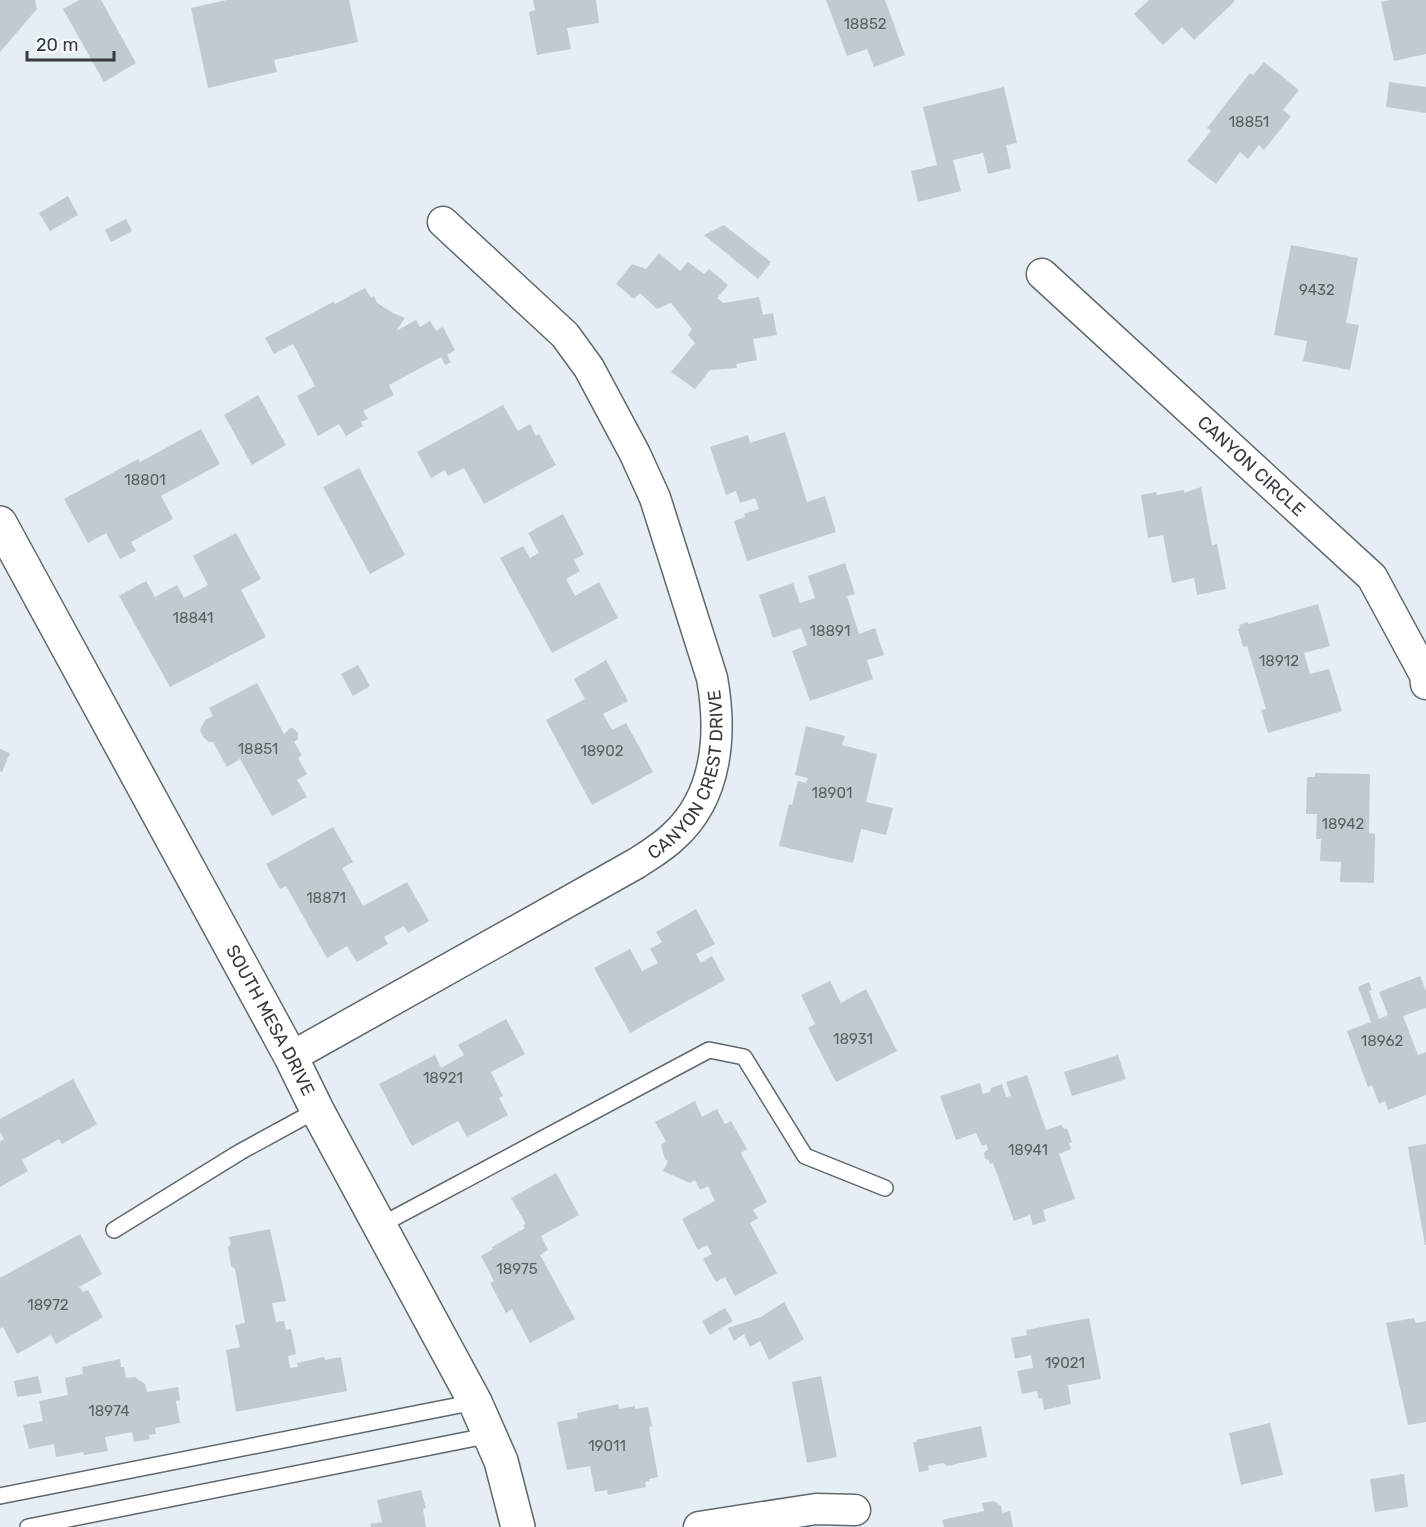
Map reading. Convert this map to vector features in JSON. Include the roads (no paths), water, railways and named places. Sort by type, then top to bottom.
[{"type":"street","name":"CANYON CREST DRIVE","points":[[291,1057],[657,850],[674,837],[689,820],[701,800],[716,755],[718,707],[712,678],[655,498],[635,454],[589,368],[565,335],[443,222]]},
{"type":"street","name":"CANYON CIRCLE","points":[[1042,274],[1372,577],[1425,675],[1426,684]]},
{"type":"street","name":"SOUTH MESA DRIVE","points":[[0,523],[291,1057],[317,1110],[475,1402],[501,1461],[518,1527]]},
{"type":"street","points":[[699,1527],[816,1509],[855,1510]]},
{"type":"lane","points":[[379,1226],[710,1050],[744,1057],[805,1156],[885,1188]]},
{"type":"lane","points":[[114,1230],[240,1152],[317,1110]]},
{"type":"lane","points":[[0,1496],[475,1402]]},
{"type":"lane","points":[[28,1527],[491,1436]]}]
